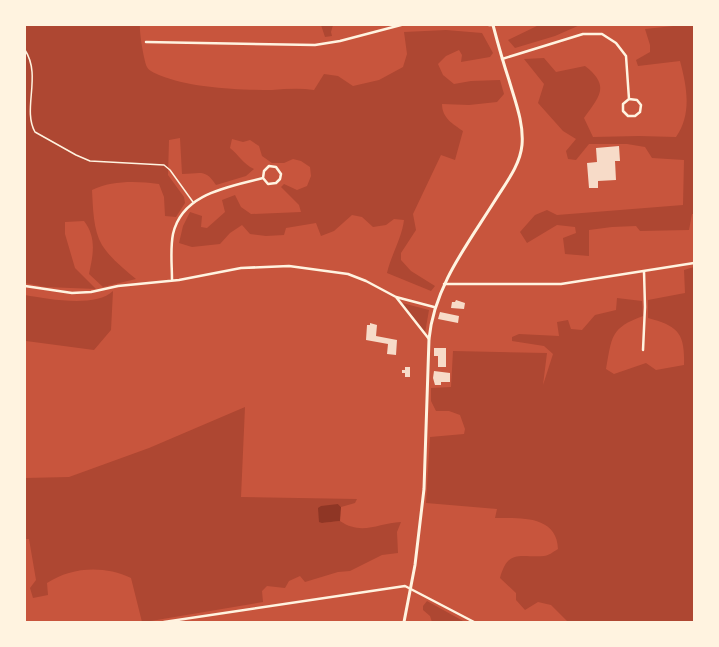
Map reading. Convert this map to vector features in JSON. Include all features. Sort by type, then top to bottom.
[{"type":"street","points":[[146,42],[315,45],[340,41],[401,25]]},
{"type":"street","points":[[404,622],[417,552],[424,489],[429,339],[434,307],[444,284],[513,172],[520,154],[522,141],[521,125],[493,25],[488,25]]},
{"type":"street","points":[[502,59],[583,34],[602,34],[616,42],[626,56],[629,99],[624,104],[623,111],[628,116],[635,116],[640,112],[641,106],[637,100],[629,99]]},
{"type":"street","points":[[269,166],[276,167],[281,174],[279,181],[274,184],[266,183],[263,178],[264,171],[269,166]]},
{"type":"street","points":[[172,280],[172,246],[175,228],[183,212],[193,202],[214,193],[263,178]]},
{"type":"street","points":[[444,284],[561,284],[694,263]]},
{"type":"street","points":[[25,286],[85,293],[118,286],[172,280],[247,268],[289,266],[348,274],[366,281],[396,297],[434,307]]},
{"type":"street","points":[[643,350],[645,307],[644,271]]},
{"type":"street","points":[[396,297],[429,339]]},
{"type":"street","points":[[164,622],[406,586],[474,622]]},
{"type":"lane","points":[[25,50],[32,63],[31,120],[35,132],[76,155],[90,161],[164,165],[170,170],[193,202]]},
{"type":"shaded area","points":[[25,25],[140,25],[143,53],[146,64],[152,72],[185,83],[229,89],[258,90],[314,90],[324,74],[338,76],[353,86],[379,80],[403,67],[407,54],[404,32],[446,30],[482,33],[493,53],[490,57],[461,62],[462,55],[459,50],[446,56],[438,64],[443,75],[454,84],[471,81],[500,80],[504,94],[497,102],[469,105],[442,104],[442,109],[446,117],[463,131],[455,160],[441,155],[413,214],[416,230],[401,253],[401,260],[411,271],[435,286],[431,291],[387,273],[404,220],[394,219],[386,225],[373,227],[362,217],[352,215],[334,231],[321,236],[316,223],[286,228],[284,235],[266,236],[250,234],[242,225],[230,233],[220,244],[192,247],[179,243],[183,226],[190,212],[202,216],[201,227],[207,228],[225,212],[222,200],[235,195],[241,207],[251,214],[301,212],[299,205],[281,187],[284,184],[297,190],[307,186],[311,176],[310,167],[301,161],[293,159],[284,163],[272,163],[262,156],[259,146],[250,140],[243,142],[232,139],[230,148],[247,165],[254,169],[246,176],[216,185],[209,176],[202,173],[182,174],[180,138],[169,140],[168,175],[184,197],[185,203],[176,217],[165,216],[164,197],[159,184],[125,182],[108,184],[92,190],[94,218],[99,239],[105,250],[113,259],[136,279],[103,287],[89,274],[93,247],[91,234],[84,221],[65,222],[65,234],[75,268],[96,289],[45,287],[25,283]]},
{"type":"shaded area","points":[[321,25],[333,25],[331,32],[332,36],[325,37]]},
{"type":"shaded area","points":[[539,25],[580,25],[555,36],[515,48],[508,40]]},
{"type":"shaded area","points":[[694,25],[694,214],[692,214],[689,230],[640,231],[636,226],[589,230],[589,256],[565,254],[563,238],[576,233],[575,227],[557,225],[527,243],[520,232],[535,215],[547,210],[557,215],[683,205],[684,160],[652,158],[645,147],[627,144],[589,144],[576,160],[568,159],[566,151],[576,139],[563,131],[538,103],[544,84],[524,59],[544,58],[556,72],[585,66],[593,73],[598,80],[600,92],[598,98],[584,118],[593,137],[676,137],[684,119],[687,100],[685,81],[680,61],[638,66],[636,60],[650,52],[650,45],[645,29]]},
{"type":"shaded area","points":[[694,267],[694,622],[568,622],[551,605],[538,602],[525,610],[516,600],[516,593],[500,578],[503,569],[511,558],[516,556],[544,556],[551,554],[558,549],[556,538],[551,530],[544,524],[536,521],[515,518],[495,518],[497,509],[426,503],[430,437],[464,434],[465,429],[460,415],[449,411],[436,411],[431,401],[431,388],[451,387],[453,351],[547,353],[543,385],[553,354],[544,346],[512,341],[512,337],[519,334],[559,336],[557,322],[568,320],[571,329],[582,330],[595,315],[616,310],[617,298],[642,301],[643,316],[624,325],[614,335],[606,369],[614,374],[646,363],[656,370],[684,365],[683,345],[678,332],[666,324],[648,318],[648,300],[685,293],[684,270]]},
{"type":"shaded area","points":[[113,291],[111,330],[94,350],[26,341],[25,349],[25,295],[58,300],[83,301],[105,296]]},
{"type":"shaded area","points":[[402,303],[429,310],[425,333]]},
{"type":"shaded area","points":[[245,407],[241,497],[357,499],[355,503],[341,507],[338,504],[322,523],[340,521],[356,528],[370,528],[401,522],[397,532],[398,553],[382,555],[350,571],[338,572],[305,582],[300,576],[289,581],[285,588],[267,586],[262,591],[263,602],[145,622],[142,622],[131,578],[110,571],[88,570],[66,574],[47,583],[48,595],[33,598],[30,588],[36,580],[29,539],[25,539],[25,478],[69,477],[149,448]]},
{"type":"shaded area","points":[[338,504],[341,507],[340,521],[319,522],[318,508],[321,506]]},
{"type":"shaded area","points":[[427,601],[465,622],[432,622],[430,616],[423,610],[423,606]]},
{"type":"building","points":[[619,146],[620,161],[615,161],[616,180],[598,181],[598,188],[589,188],[587,163],[597,162],[596,148]]},
{"type":"building","points":[[456,300],[465,303],[464,309],[451,308],[452,302],[455,302]]},
{"type":"building","points":[[440,312],[459,316],[458,323],[438,319]]},
{"type":"building","points":[[370,323],[377,325],[376,336],[397,340],[396,355],[387,354],[388,344],[366,340],[367,325],[370,325]]},
{"type":"building","points":[[434,348],[446,348],[446,367],[438,367],[438,356],[434,356]]},
{"type":"building","points":[[405,367],[410,367],[410,377],[405,377],[405,373],[402,373],[402,370],[405,370]]},
{"type":"building","points":[[434,371],[450,373],[450,382],[441,382],[441,385],[435,385],[433,378]]}]
